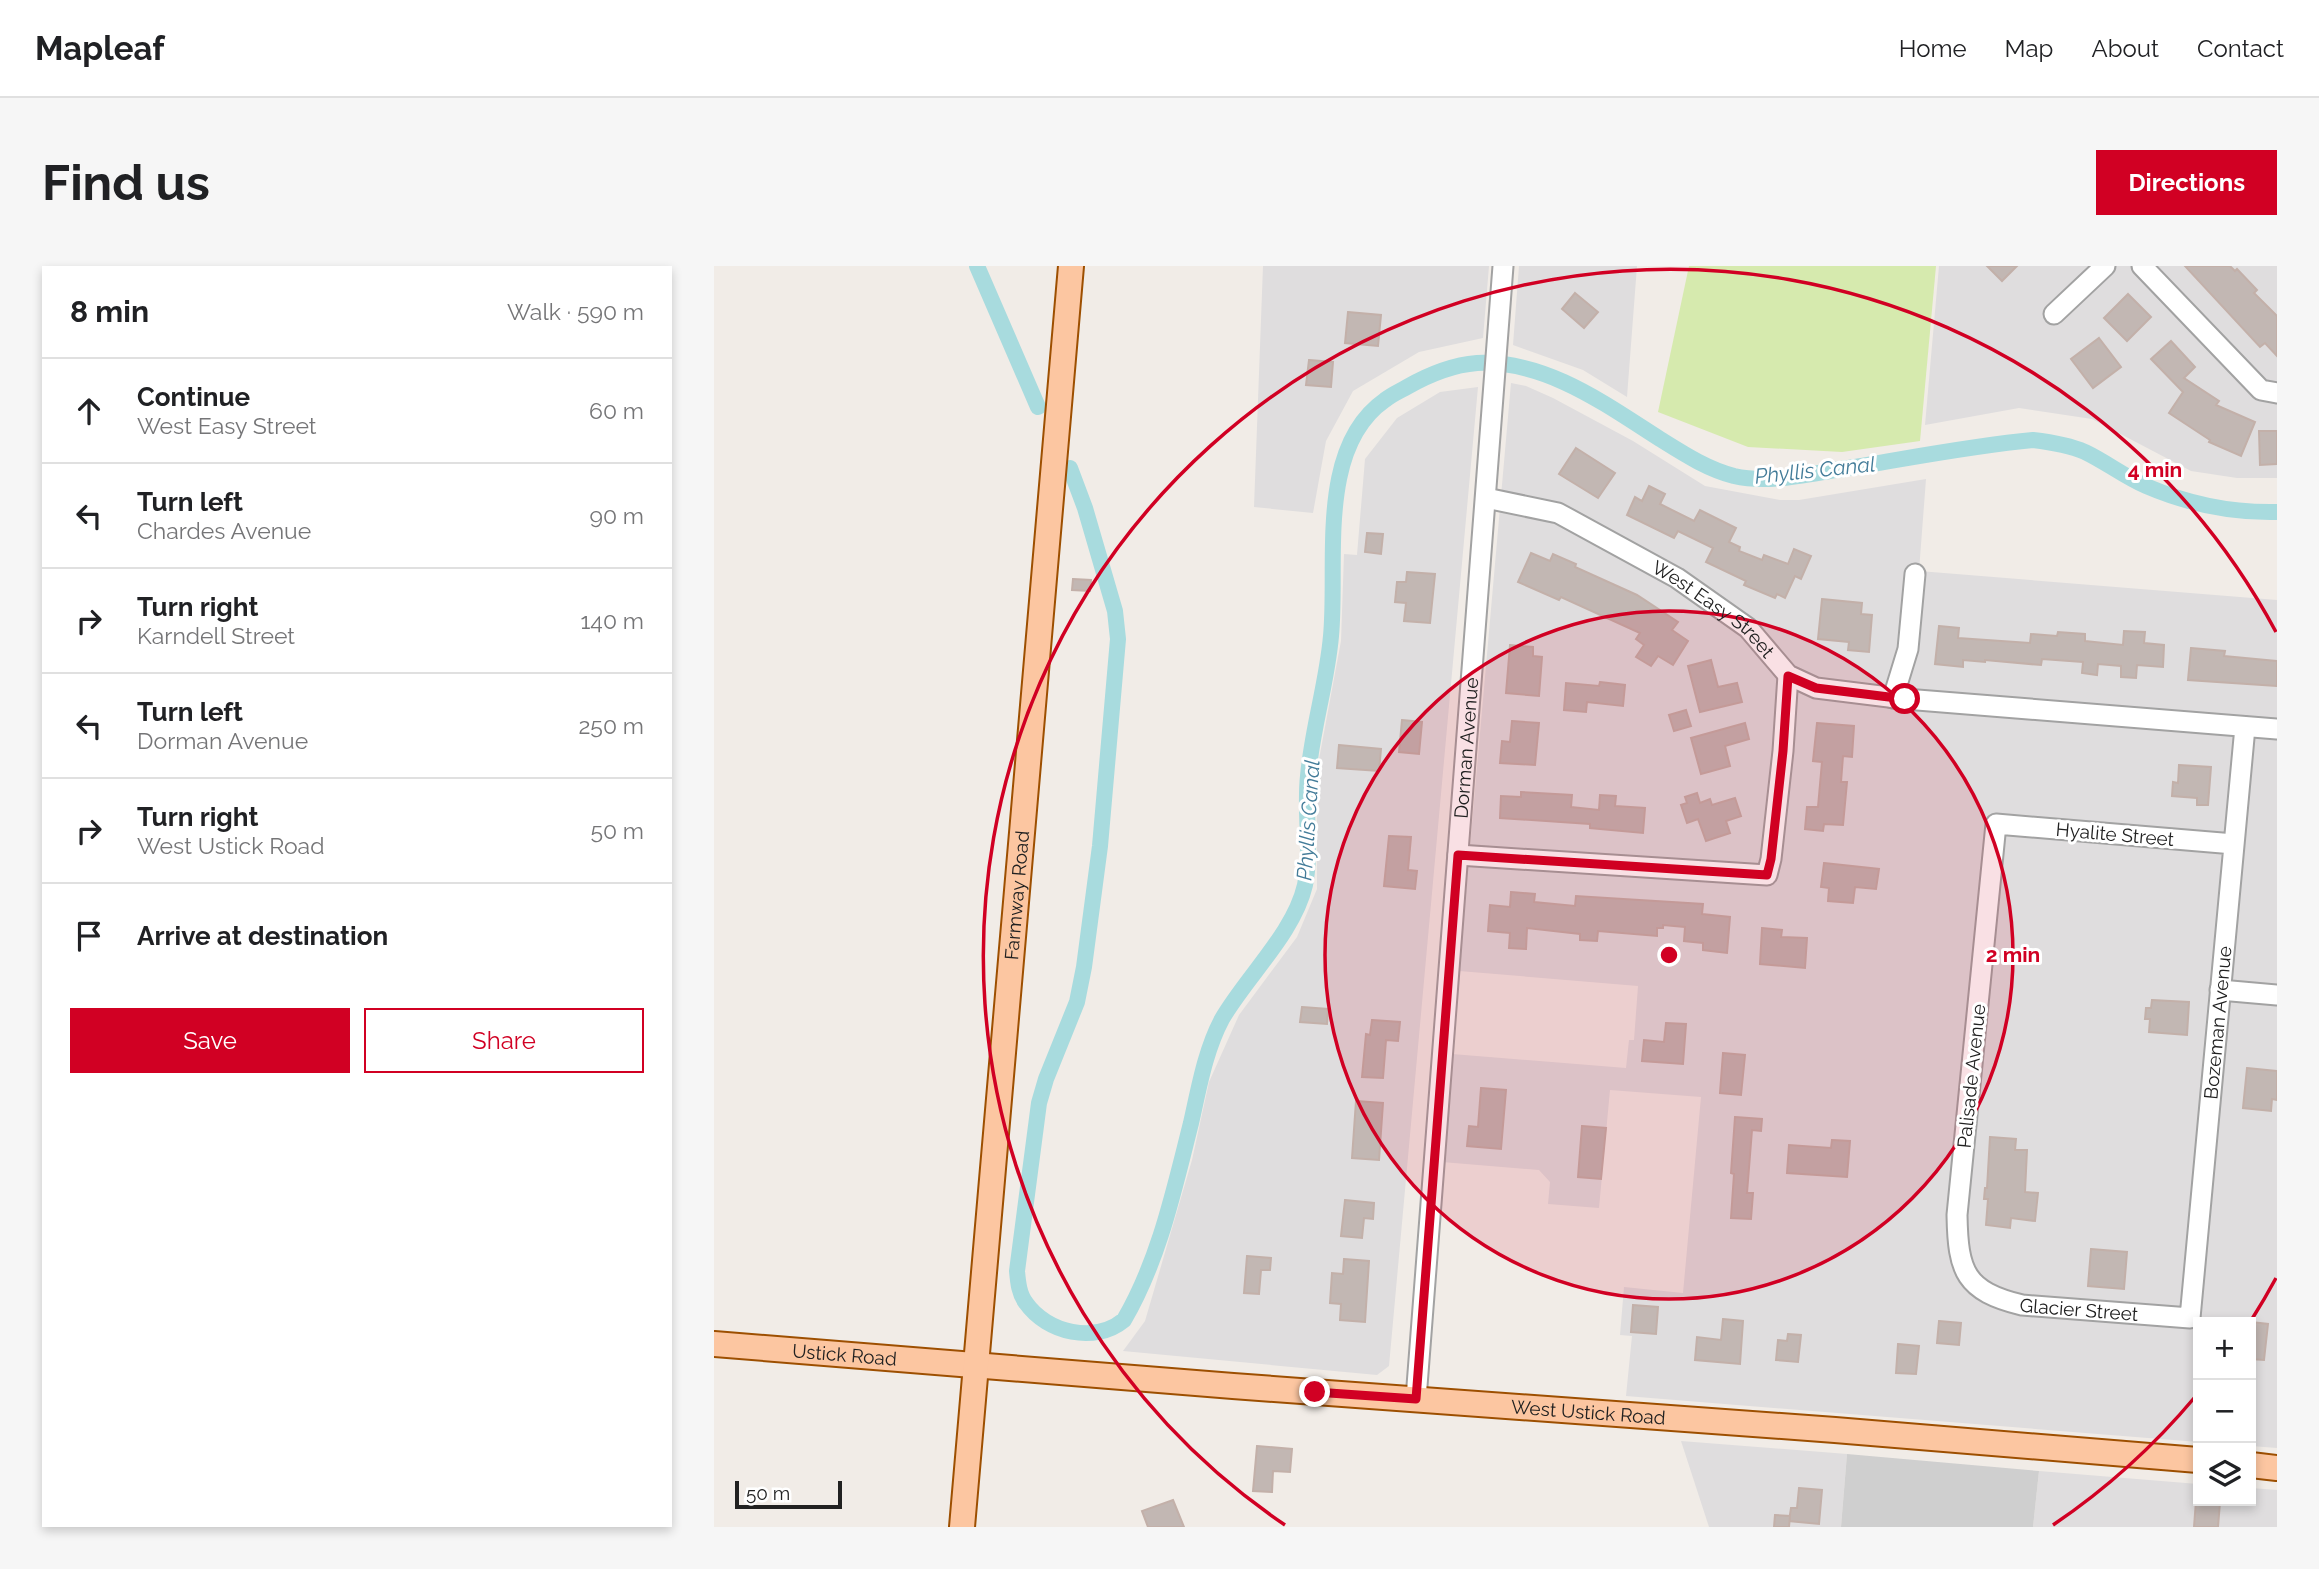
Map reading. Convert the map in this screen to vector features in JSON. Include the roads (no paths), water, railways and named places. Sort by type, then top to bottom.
[{"type":"main road","name":"Farmway Road","points":[[962,1527],[1071,266]]},
{"type":"main road","name":"Ustick Road","points":[[714,1344],[976,1364]]},
{"type":"main road","name":"West Ustick Road","points":[[976,1364],[2193,1460]]},
{"type":"main road","points":[[2256,1466],[2277,1468]]},
{"type":"street","name":"Dorman Avenue","points":[[1416,1399],[1503,266]]},
{"type":"street","points":[[2054,314],[2105,266]]},
{"type":"street","points":[[2142,266],[2261,390],[2277,393]]},
{"type":"street","name":"West Easy Street","points":[[1486,498],[1558,513],[1677,578],[1748,628],[1788,676],[1816,688],[1893,698],[2277,729]]},
{"type":"street","points":[[1893,698],[1908,649],[1915,573]]},
{"type":"street","points":[[1458,855],[1767,875],[1783,751],[1788,676]]},
{"type":"street","name":"Bozeman Avenue","points":[[2190,1318],[2245,727]]},
{"type":"street","name":"Hyalite Street","points":[[1996,824],[2234,844]]},
{"type":"street","name":"Palisade Avenue","points":[[1972,1282],[1960,1255],[1958,1215],[1996,824]]},
{"type":"street","points":[[2220,990],[2277,995]]},
{"type":"street","name":"Glacier Street","points":[[1972,1282],[1983,1292],[2022,1305],[2190,1318]]},
{"type":"waterway","name":"Phyllis Canal","points":[[977,266],[1038,407]]},
{"type":"waterway","name":"Phyllis Canal","points":[[1070,468],[1085,508],[1115,611],[1118,639],[1100,846],[1084,967],[1077,1002],[1039,1103],[1017,1271],[1022,1296],[1035,1313],[1059,1328],[1086,1333],[1099,1332],[1124,1320],[1136,1297],[1164,1224],[1203,1070],[1216,1031],[1232,1003],[1291,920],[1305,885],[1308,844],[1307,790],[1331,636],[1333,542],[1339,477],[1348,447],[1363,421],[1387,398],[1423,378],[1449,368],[1477,363],[1502,364],[1551,376],[1574,387],[1669,445],[1714,469],[1734,476],[1761,479],[1788,477],[2033,440],[2073,447],[2138,482],[2178,498],[2227,509],[2277,512]]}]
